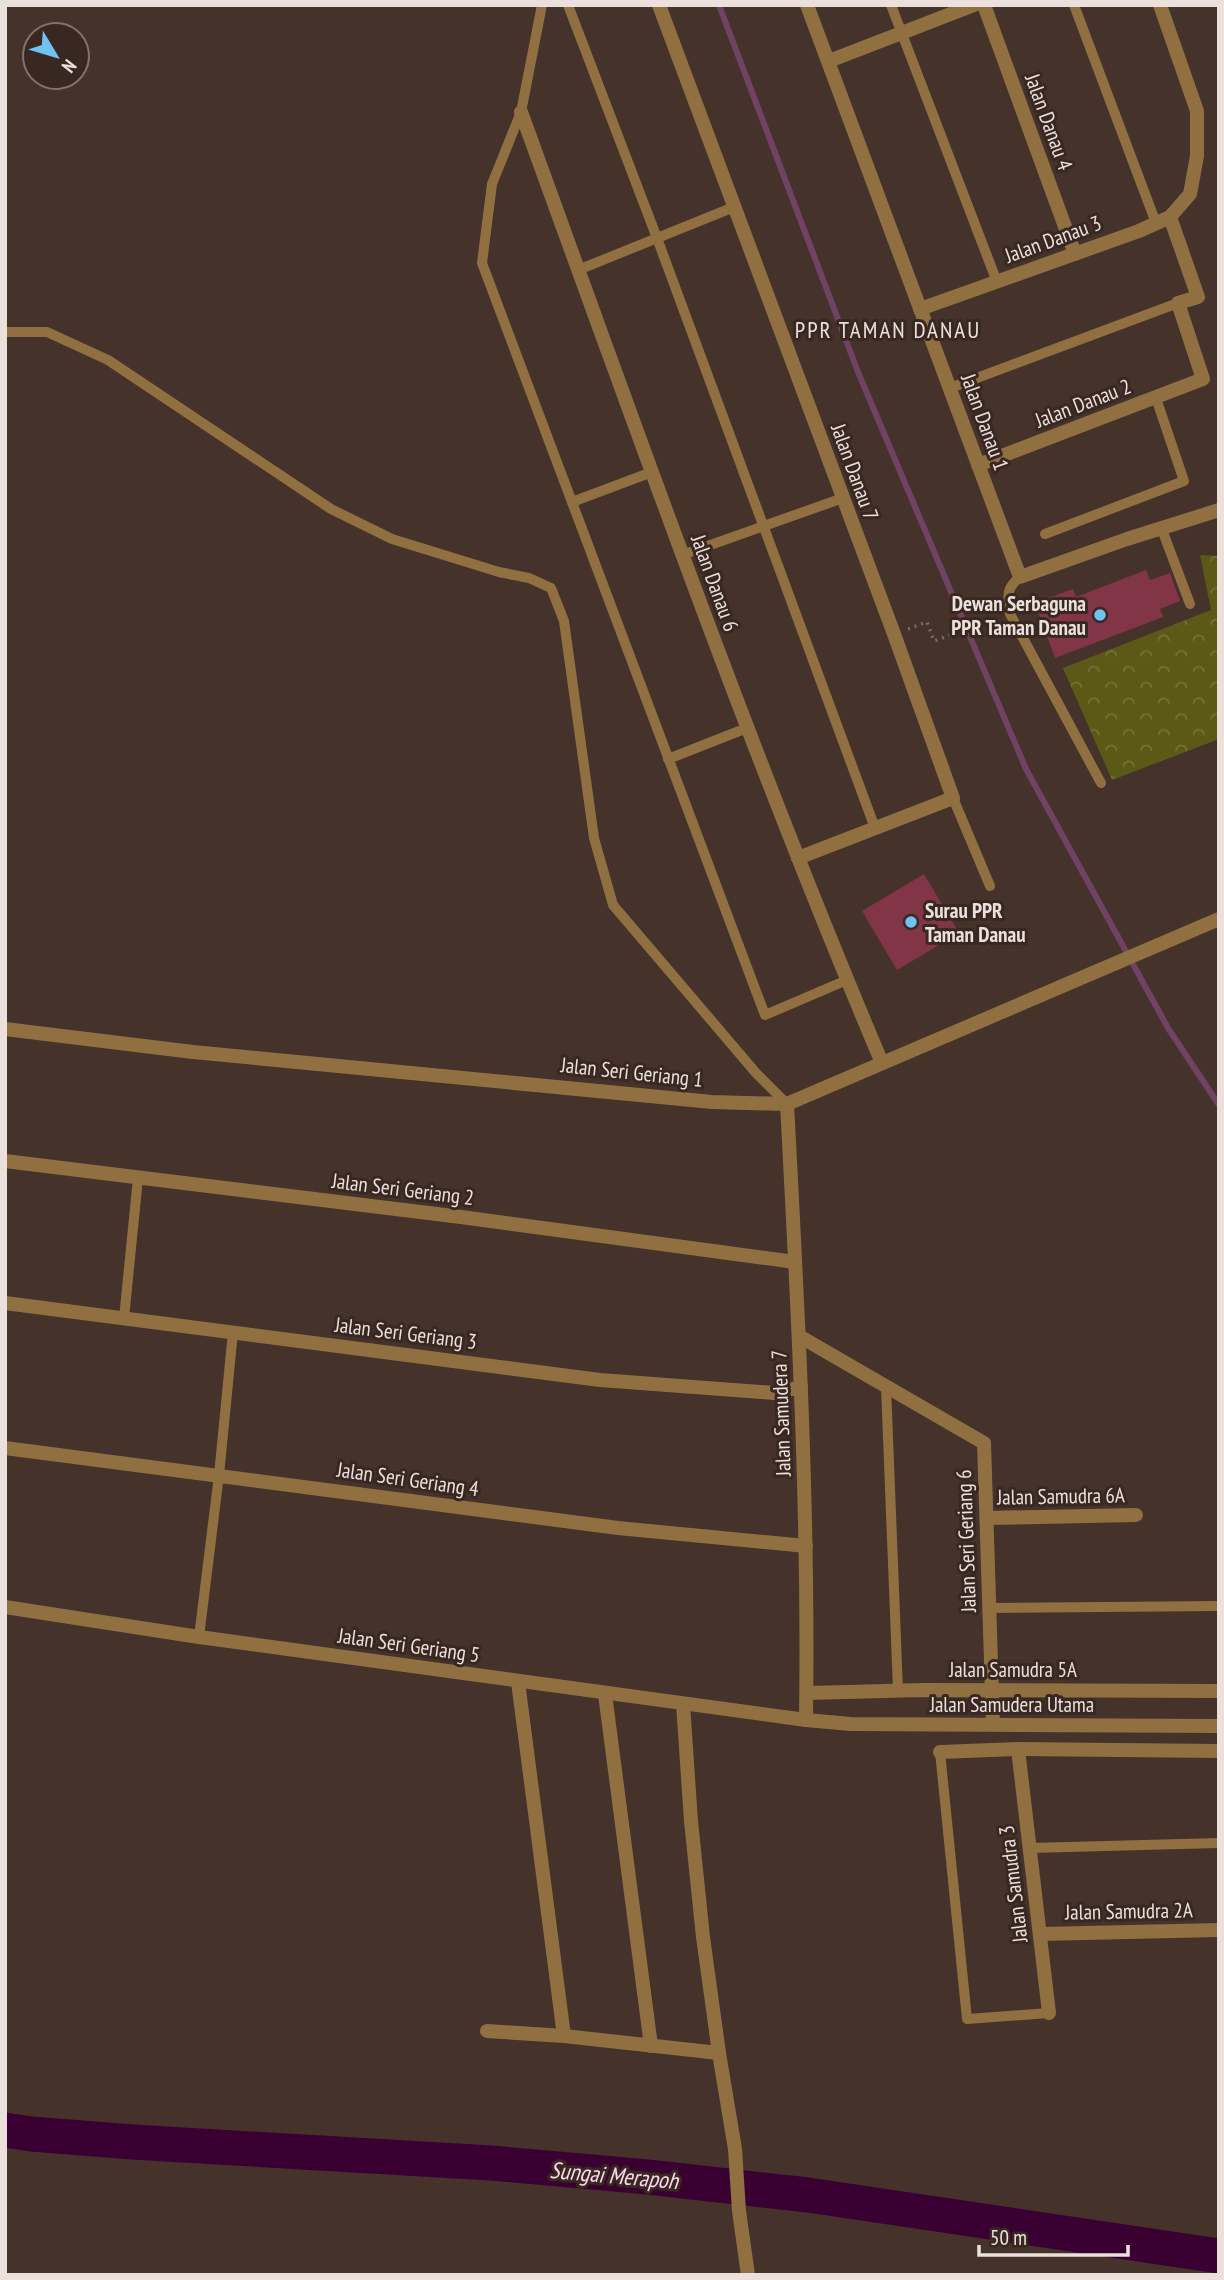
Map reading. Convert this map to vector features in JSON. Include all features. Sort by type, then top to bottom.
[{"type":"street","name":"Jalan Danau 7","points":[[659,5],[953,798]]},
{"type":"street","name":"Jalan Danau 1","points":[[807,5],[1020,578]]},
{"type":"street","points":[[829,61],[974,5]]},
{"type":"street","name":"Jalan Danau 4","points":[[984,5],[1075,254]]},
{"type":"street","name":"Jalan Danau 3","points":[[920,309],[1163,220],[1190,194],[1198,156],[1197,111],[1160,5]]},
{"type":"street","name":"Jalan Danau 6","points":[[521,112],[747,728],[882,1063]]},
{"type":"street","points":[[1163,220],[1198,297],[1178,303]]},
{"type":"street","name":"Jalan Danau 2","points":[[978,465],[1203,379],[1178,303]]},
{"type":"street","points":[[1020,578],[1161,527],[1219,510]]},
{"type":"street","points":[[798,858],[953,798]]},
{"type":"street","name":"Jalan Seri Geriang 1","points":[[5,1029],[194,1052],[435,1073],[712,1102],[787,1104],[1219,919]]},
{"type":"street","name":"Jalan Samudera 7","points":[[787,1104],[802,1387],[806,1720]]},
{"type":"street","name":"Jalan Seri Geriang 2","points":[[5,1161],[461,1217],[795,1262]]},
{"type":"street","name":"Jalan Seri Geriang 3","points":[[5,1303],[600,1380],[774,1392],[802,1387]]},
{"type":"street","name":"Jalan Seri Geriang 6","points":[[799,1336],[984,1443],[993,1724]]},
{"type":"street","name":"Jalan Seri Geriang 4","points":[[5,1448],[618,1528],[806,1546]]},
{"type":"street","name":"Jalan Samudra 6A","points":[[987,1518],[1136,1515]]},
{"type":"street","name":"Jalan Seri Geriang 5","points":[[5,1607],[199,1637],[806,1720]]},
{"type":"street","points":[[518,1682],[564,2036]]},
{"type":"street","name":"Jalan Samudra 5A","points":[[807,1693],[898,1690],[1219,1691]]},
{"type":"street","points":[[604,1694],[651,2046]]},
{"type":"street","points":[[683,1704],[695,1860],[719,2053],[735,2148],[739,2211],[748,2275]]},
{"type":"street","name":"Jalan Samudera Utama","points":[[806,1720],[852,1724],[1219,1726]]},
{"type":"street","points":[[940,1752],[1018,1749],[1219,1751]]},
{"type":"street","name":"Jalan Samudra 3","points":[[1018,1749],[1049,2013]]},
{"type":"street","name":"Jalan Samudra 2A","points":[[1040,1934],[1219,1930]]},
{"type":"street","points":[[487,2031],[564,2036],[719,2053]]},
{"type":"lane","points":[[542,5],[521,112],[492,184],[482,263],[765,1015],[847,980]]},
{"type":"lane","points":[[568,5],[875,828]]},
{"type":"lane","points":[[891,5],[997,282]]},
{"type":"lane","points":[[1074,5],[1163,220]]},
{"type":"lane","points":[[578,270],[734,207]]},
{"type":"lane","points":[[950,388],[1178,303]]},
{"type":"lane","points":[[5,332],[47,332],[108,360],[331,509],[392,539],[499,572],[529,578],[551,588],[564,621],[594,838],[613,905],[756,1073],[787,1104]]},
{"type":"lane","points":[[1045,534],[1184,481],[1156,398]]},
{"type":"lane","points":[[572,502],[652,472]]},
{"type":"lane","points":[[682,555],[843,498]]},
{"type":"lane","points":[[1161,527],[1190,604]]},
{"type":"lane","points":[[1020,578],[1011,584],[1008,595],[1010,614],[1101,783]]},
{"type":"lane","points":[[668,759],[747,728]]},
{"type":"lane","points":[[953,798],[990,887]]},
{"type":"lane","points":[[124,1318],[138,1178]]},
{"type":"lane","points":[[199,1637],[233,1332]]},
{"type":"lane","points":[[886,1387],[898,1690]]},
{"type":"lane","points":[[989,1608],[1219,1606]]},
{"type":"lane","points":[[940,1752],[967,2019],[1049,2013]]},
{"type":"lane","points":[[1030,1848],[1219,1843]]},
{"type":"path","points":[[928,622],[934,640],[998,618]]},
{"type":"green space","points":[[1200,555],[1219,556],[1219,739],[1112,780],[1063,668],[1211,610]]},
{"type":"building","name":"Dewan Serbaguna PPR Taman Danau","points":[[1146,570],[1150,580],[1170,573],[1180,601],[1160,609],[1163,617],[1055,658],[1038,612],[1050,608],[1046,599],[1073,589],[1076,597]]},
{"type":"building","name":"Surau PPR Taman Danau","points":[[924,874],[959,933],[897,970],[862,911]]},
{"type":"waterway","points":[[719,5],[858,372],[1026,769],[1168,1028],[1219,1105]]},
{"type":"waterway","name":"Sungai Merapoh","points":[[5,2130],[133,2142],[491,2163],[648,2177],[808,2195],[1219,2256]]},
{"type":"place","name":"Dewan Serbaguna PPR Taman Danau","points":[[1100,615]]},
{"type":"place","name":"Surau PPR Taman Danau","points":[[911,922]]},
{"type":"district","name":"PPR TAMAN DANAU","points":[[888,329]]}]
